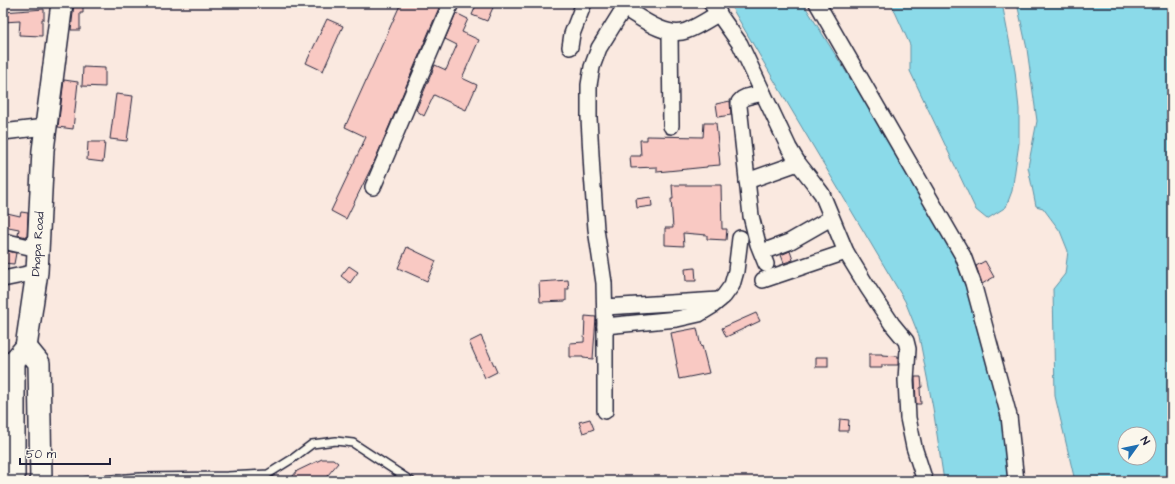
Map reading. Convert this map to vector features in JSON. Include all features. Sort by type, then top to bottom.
[{"type":"street","name":"Dhapa Road","points":[[14,481],[14,361],[26,347],[37,272],[45,127],[62,3]]},
{"type":"street","points":[[373,187],[451,3]]},
{"type":"street","points":[[570,47],[572,34],[584,3]]},
{"type":"street","points":[[817,3],[963,256],[973,284],[1009,416],[1016,481]]},
{"type":"street","points":[[605,411],[604,283],[596,229],[589,118],[589,85],[592,67],[599,48],[626,6],[660,29],[670,33],[686,31],[715,8],[740,44],[789,148],[798,163],[822,194],[846,252],[892,324],[906,341],[908,348],[906,380],[908,418],[914,447],[925,481]]},
{"type":"street","points":[[670,33],[671,126]]},
{"type":"street","points":[[763,93],[742,99],[739,102],[751,216],[764,258],[831,218]]},
{"type":"street","points":[[3,132],[45,127]]},
{"type":"street","points":[[747,181],[798,163]]},
{"type":"street","points":[[605,326],[677,319],[699,314],[712,306],[724,296],[732,285],[736,271],[740,238]]},
{"type":"street","points":[[3,241],[38,249]]},
{"type":"street","points":[[762,280],[846,252]]},
{"type":"street","points":[[3,279],[37,272]]},
{"type":"street","points":[[604,307],[720,300]]},
{"type":"street","points":[[26,347],[39,363],[41,481]]},
{"type":"lane","points":[[86,481],[141,477],[268,474],[312,444],[336,441],[353,443],[412,481]]},
{"type":"water","points":[[729,3],[803,3],[868,107],[962,270],[1001,403],[1010,481],[944,481],[933,408],[919,336],[905,301]]},
{"type":"water","points":[[891,3],[1002,3],[1015,71],[1019,109],[1019,143],[1012,191],[1006,207],[987,219],[976,210],[910,71],[910,45]]},
{"type":"water","points":[[1017,3],[1172,3],[1172,481],[1075,481],[1055,396],[1053,289],[1065,274],[1068,251],[1060,231],[1043,208],[1036,206],[1028,167],[1037,121],[1027,49]]},
{"type":"building","points":[[83,3],[83,13],[80,13],[80,30],[71,30],[74,4]]},
{"type":"building","points":[[401,3],[441,3],[375,160],[346,219],[331,211],[366,137],[345,127]]},
{"type":"building","points":[[477,3],[495,3],[487,21],[472,15]]},
{"type":"building","points":[[44,9],[44,19],[42,19],[42,36],[19,35],[20,21],[3,22],[3,12]]},
{"type":"building","points":[[456,13],[468,19],[462,32],[479,40],[462,78],[477,85],[466,110],[434,95],[424,116],[416,110],[435,65],[446,70],[457,45],[445,39]]},
{"type":"building","points":[[327,19],[343,26],[323,71],[306,63]]},
{"type":"building","points":[[83,67],[105,68],[105,87],[82,86]]},
{"type":"building","points":[[64,80],[78,82],[73,129],[58,127]]},
{"type":"building","points":[[116,94],[133,96],[127,141],[110,139]]},
{"type":"building","points":[[730,101],[731,115],[718,117],[716,104]]},
{"type":"building","points":[[704,123],[716,123],[720,165],[657,172],[657,167],[631,168],[630,156],[641,156],[640,140],[647,140],[647,136],[703,137]]},
{"type":"building","points":[[88,142],[105,142],[103,162],[87,160]]},
{"type":"building","points":[[672,185],[721,185],[722,229],[727,229],[726,240],[707,239],[707,235],[683,233],[684,246],[665,245],[665,228],[673,228],[671,199],[673,199]]},
{"type":"building","points":[[651,197],[652,206],[637,208],[636,199]]},
{"type":"building","points":[[3,212],[20,216],[21,212],[28,213],[27,237],[18,235],[19,229],[3,226]]},
{"type":"building","points":[[407,247],[436,261],[427,281],[398,268]]},
{"type":"building","points":[[3,250],[16,253],[14,264],[3,263]]},
{"type":"building","points":[[790,251],[793,260],[784,263],[781,255]]},
{"type":"building","points":[[985,261],[994,277],[982,284],[976,266]]},
{"type":"building","points":[[349,266],[358,272],[350,283],[341,276]]},
{"type":"building","points":[[695,268],[696,281],[686,281],[685,269]]},
{"type":"building","points":[[568,280],[569,289],[566,289],[566,301],[540,302],[539,282]]},
{"type":"building","points":[[756,313],[760,321],[726,337],[722,328]]},
{"type":"building","points":[[585,316],[596,317],[593,359],[570,357],[570,343],[584,342]]},
{"type":"building","points":[[697,328],[709,373],[679,379],[671,333]]},
{"type":"building","points":[[481,336],[497,372],[485,378],[469,342]]},
{"type":"building","points":[[869,354],[898,356],[898,365],[882,365],[882,368],[869,368]]},
{"type":"building","points":[[816,357],[828,357],[828,367],[816,367]]},
{"type":"building","points":[[915,377],[921,377],[921,404],[916,404]]},
{"type":"building","points":[[590,419],[594,429],[583,433],[579,422]]},
{"type":"building","points":[[840,419],[849,420],[848,431],[839,431]]},
{"type":"building","points":[[322,459],[333,459],[338,463],[323,481],[289,481],[297,471]]}]
